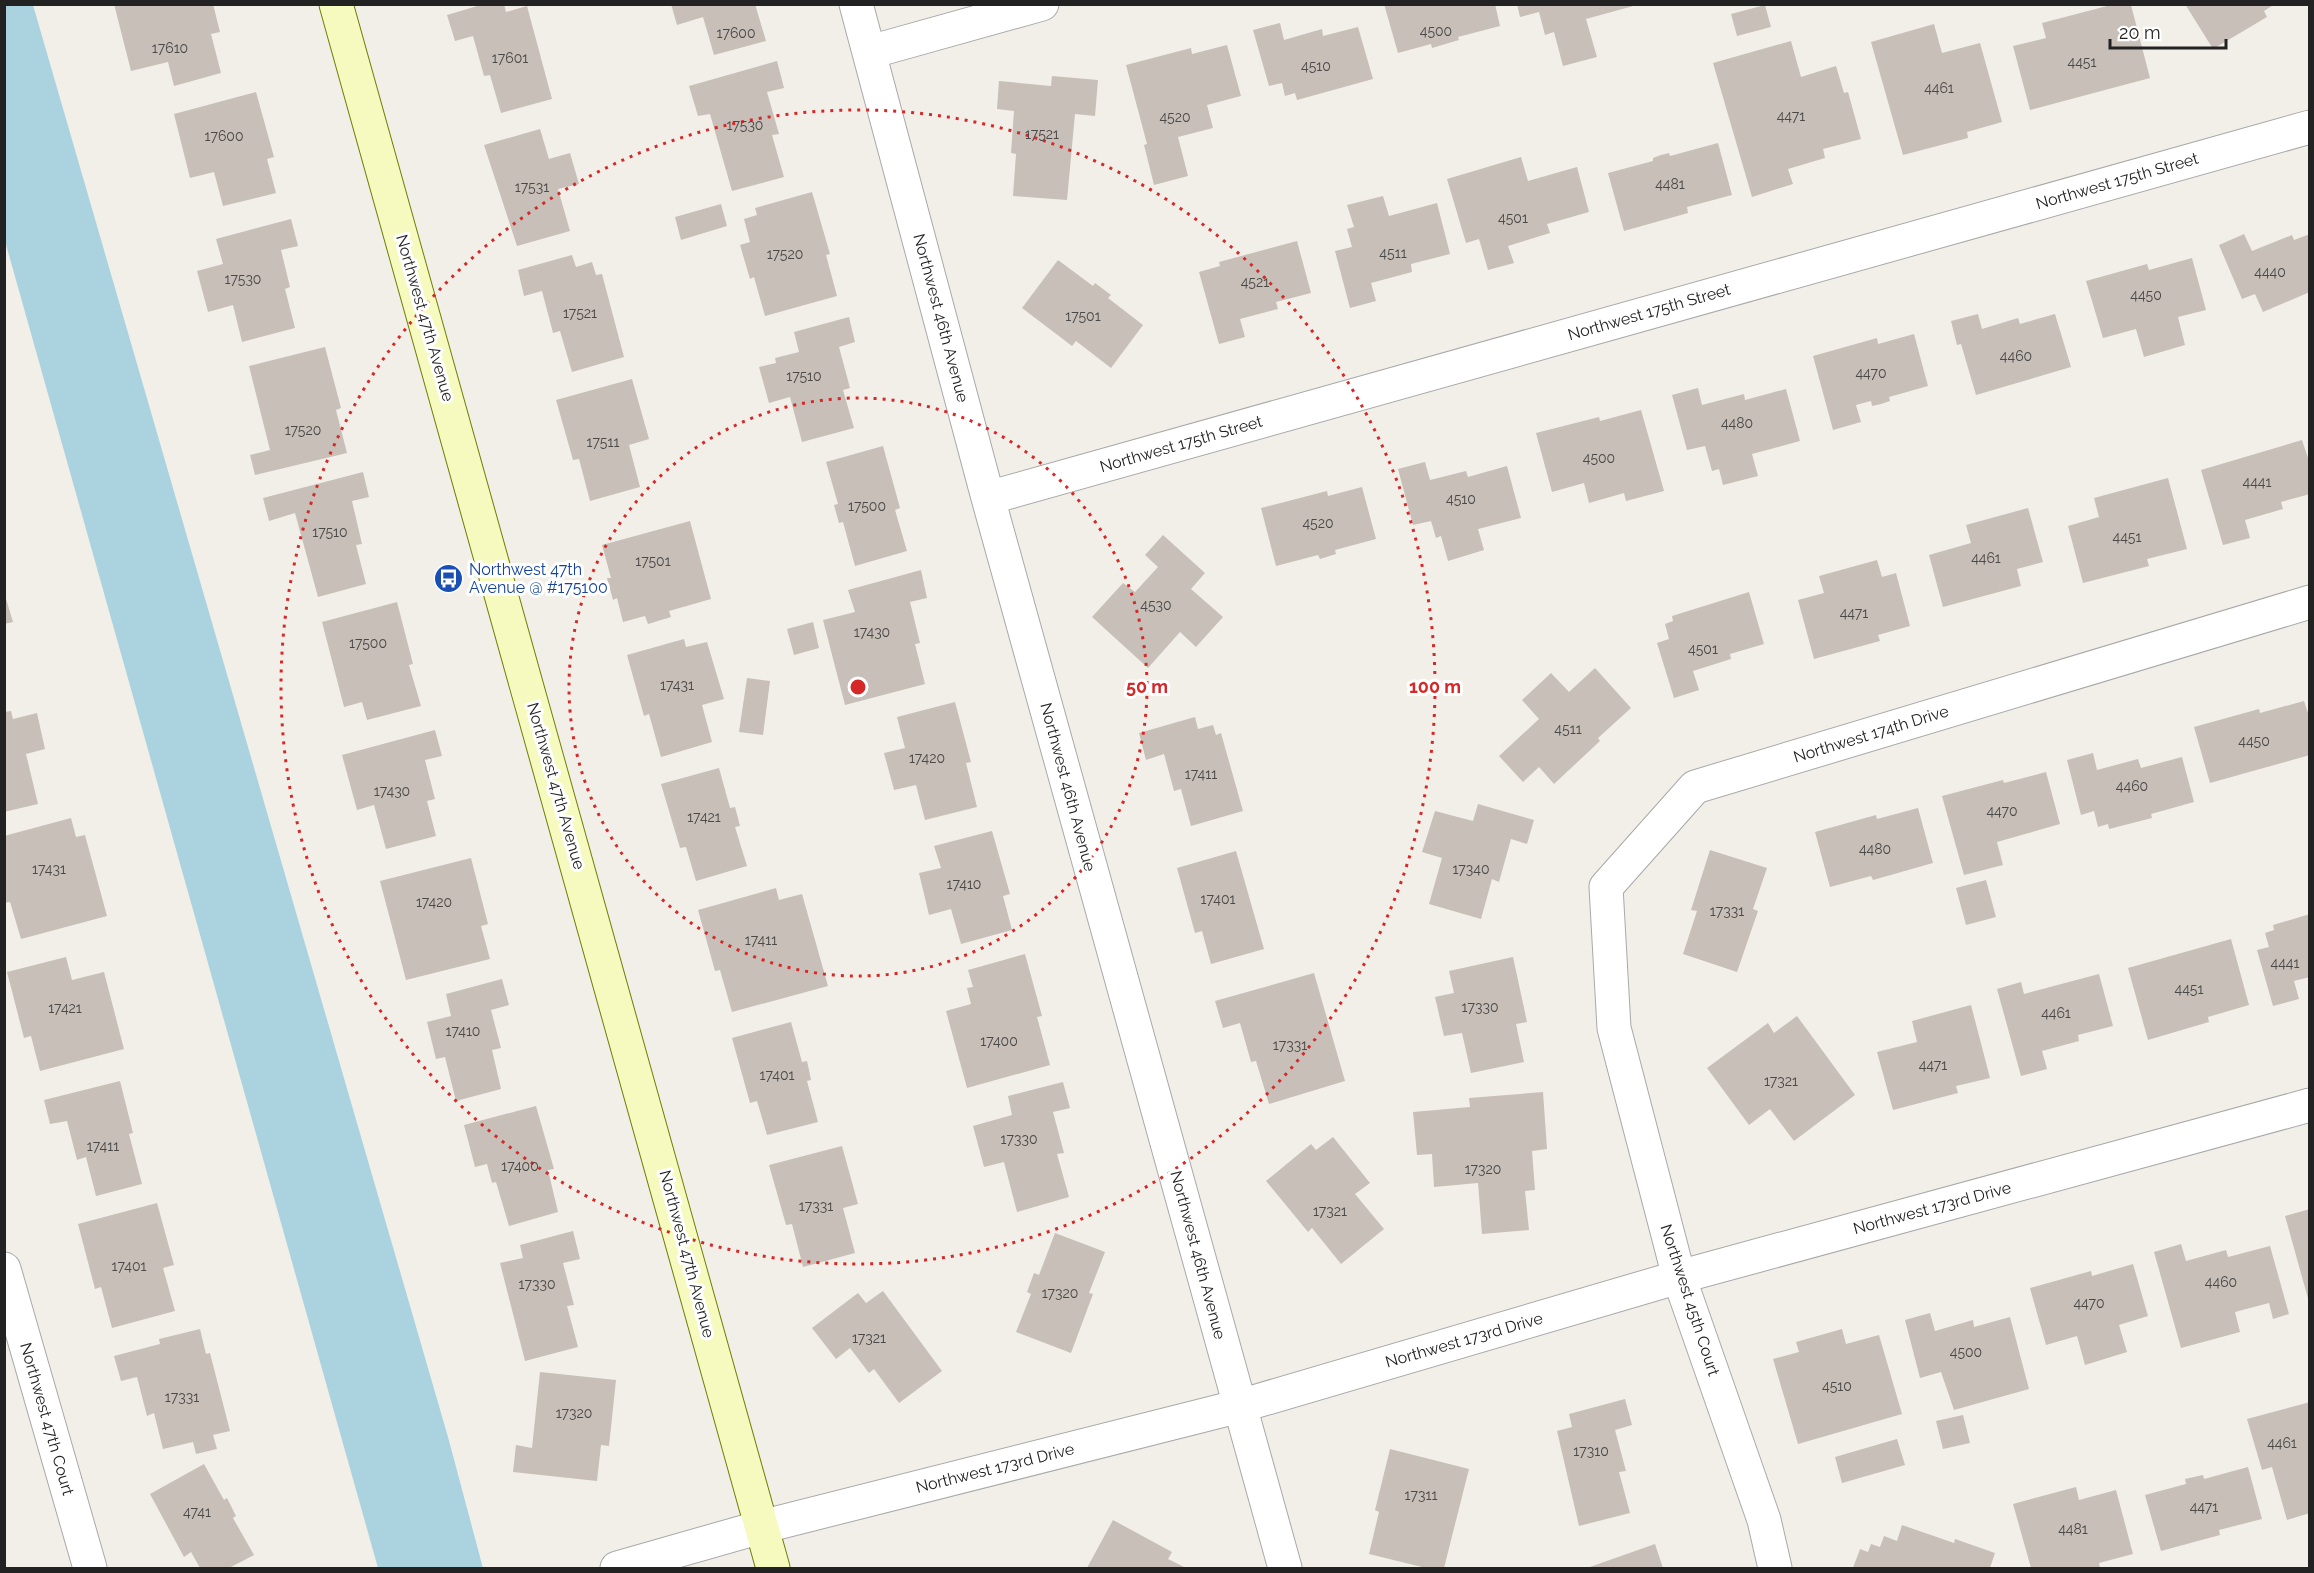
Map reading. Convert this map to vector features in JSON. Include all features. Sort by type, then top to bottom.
[{"type":"main road","name":"Northwest 47th Avenue","points":[[336,4],[773,1569]]},
{"type":"street","name":"Northwest 46th Avenue","points":[[856,4],[988,498],[1285,1569]]},
{"type":"street","points":[[870,52],[1042,4]]},
{"type":"street","name":"Northwest 175th Street","points":[[988,498],[2310,127]]},
{"type":"street","name":"Northwest 174th Drive","points":[[1614,1028],[1606,886],[1695,787],[2310,602]]},
{"type":"street","name":"Northwest 45th Court","points":[[1614,1028],[1679,1277],[1764,1520],[1775,1569]]},
{"type":"street","name":"Northwest 173rd Drive","points":[[617,1569],[761,1527],[1240,1406],[1679,1277],[2310,1105]]},
{"type":"street","name":"Northwest 47th Court","points":[[4,1269],[90,1569]]},
{"type":"water","points":[[4,5],[33,5],[448,1437],[483,1568],[378,1568],[5,241]]},
{"type":"building","points":[[114,4],[213,4],[220,32],[211,34],[221,73],[174,86],[168,62],[131,71]]},
{"type":"building","points":[[484,4],[504,4],[506,12],[527,6],[552,99],[501,113],[490,75],[484,76],[473,36],[455,41],[447,15]]},
{"type":"building","points":[[671,4],[755,4],[766,41],[714,55],[703,17],[677,25]]},
{"type":"building","points":[[1384,4],[1495,4],[1500,26],[1458,37],[1459,40],[1432,48],[1431,44],[1398,53]]},
{"type":"building","points":[[1517,4],[1637,5],[1586,19],[1597,57],[1563,66],[1554,32],[1545,35],[1539,12],[1520,17]]},
{"type":"building","points":[[2185,4],[2275,4],[2264,11],[2267,17],[2213,49]]},
{"type":"building","points":[[1765,5],[1771,27],[1737,36],[1731,14]]},
{"type":"building","points":[[2111,5],[2131,5],[2150,78],[2030,110],[2013,46],[2046,38],[2042,23]]},
{"type":"building","points":[[1280,23],[1284,40],[1322,29],[1323,36],[1358,27],[1373,79],[1297,100],[1295,93],[1285,96],[1282,83],[1269,86],[1253,30]]},
{"type":"building","points":[[1934,24],[1942,53],[1980,43],[2002,122],[1967,132],[1968,138],[1903,155],[1871,42]]},
{"type":"building","points":[[1791,41],[1801,77],[1836,66],[1844,93],[1848,92],[1861,139],[1823,149],[1825,158],[1788,169],[1793,184],[1752,197],[1713,63]]},
{"type":"building","points":[[1227,45],[1241,96],[1207,105],[1213,128],[1178,137],[1188,176],[1154,185],[1144,145],[1147,144],[1126,65],[1191,48],[1192,54]]},
{"type":"building","points":[[777,61],[784,88],[767,92],[779,134],[772,135],[784,177],[732,191],[710,114],[698,116],[689,86]]},
{"type":"building","points":[[1052,76],[1098,80],[1095,116],[1075,114],[1067,200],[1013,196],[1016,154],[1011,153],[1014,111],[997,109],[999,81],[1051,86]]},
{"type":"building","points":[[256,92],[274,157],[267,159],[276,193],[223,206],[214,172],[190,178],[174,114]]},
{"type":"building","points":[[540,129],[549,159],[570,153],[579,184],[558,189],[570,231],[517,246],[484,145]]},
{"type":"building","points":[[1718,143],[1732,195],[1687,207],[1688,213],[1624,231],[1608,173],[1653,161],[1653,158],[1661,155],[1669,153],[1670,156]]},
{"type":"building","points":[[1521,157],[1528,181],[1577,167],[1589,212],[1547,224],[1550,233],[1508,246],[1514,263],[1488,270],[1479,239],[1466,243],[1447,179]]},
{"type":"building","points":[[812,192],[830,254],[826,255],[837,296],[765,316],[754,277],[750,279],[740,245],[750,242],[744,219],[757,215],[755,208]]},
{"type":"building","points":[[1383,196],[1389,216],[1437,203],[1450,254],[1411,264],[1412,272],[1371,283],[1376,301],[1350,308],[1335,251],[1352,247],[1347,229],[1354,227],[1347,205]]},
{"type":"building","points":[[721,204],[727,226],[681,240],[675,217]]},
{"type":"building","points":[[291,219],[298,246],[281,250],[290,287],[285,289],[295,328],[242,342],[233,305],[208,312],[197,271],[223,264],[216,239]]},
{"type":"building","points":[[2244,234],[2252,251],[2292,235],[2294,240],[2310,234],[2310,292],[2263,312],[2255,294],[2242,299],[2219,245]]},
{"type":"building","points":[[1297,241],[1311,293],[1276,302],[1278,309],[1240,319],[1245,337],[1219,344],[1199,272],[1220,266],[1219,262]]},
{"type":"building","points":[[572,255],[576,267],[592,262],[596,275],[602,274],[624,357],[572,372],[560,331],[553,333],[542,291],[524,296],[518,270]]},
{"type":"building","points":[[2192,258],[2206,310],[2178,317],[2185,345],[2144,357],[2136,329],[2103,338],[2086,281],[2147,264],[2149,270]]},
{"type":"building","points":[[1058,260],[1093,286],[1095,283],[1111,295],[1108,298],[1143,325],[1111,368],[1076,341],[1072,346],[1022,308]]},
{"type":"building","points":[[1978,314],[1982,329],[2018,318],[2020,324],[2055,314],[2071,367],[1976,395],[1961,344],[1957,345],[1951,321]]},
{"type":"building","points":[[849,317],[855,342],[839,347],[850,388],[843,390],[854,428],[802,442],[790,397],[769,403],[759,367],[776,363],[775,358],[799,352],[794,332]]},
{"type":"building","points":[[1914,334],[1928,386],[1889,397],[1890,401],[1881,404],[1872,406],[1871,401],[1856,405],[1861,422],[1833,430],[1813,356],[1877,338],[1878,344]]},
{"type":"building","points":[[325,347],[341,408],[336,410],[347,453],[255,475],[250,455],[270,450],[249,366]]},
{"type":"building","points":[[632,379],[649,439],[629,445],[640,487],[590,501],[579,459],[573,460],[556,400]]},
{"type":"building","points":[[1698,388],[1702,405],[1744,394],[1745,400],[1786,389],[1800,441],[1752,454],[1758,476],[1723,485],[1719,469],[1712,471],[1705,446],[1687,450],[1672,395]]},
{"type":"building","points":[[1641,410],[1664,491],[1626,501],[1624,493],[1589,503],[1584,483],[1552,492],[1536,433],[1599,417],[1600,421]]},
{"type":"building","points":[[2302,440],[2310,464],[2310,494],[2281,502],[2283,509],[2245,520],[2250,538],[2223,545],[2201,470]]},
{"type":"building","points":[[883,446],[900,508],[895,510],[907,551],[855,566],[843,522],[839,523],[834,505],[838,504],[826,462]]},
{"type":"building","points":[[1425,462],[1430,480],[1466,471],[1468,477],[1507,466],[1521,518],[1478,529],[1484,550],[1448,561],[1441,536],[1436,538],[1431,521],[1413,525],[1398,469]]},
{"type":"building","points":[[363,472],[369,497],[352,501],[362,544],[356,545],[366,584],[318,597],[295,513],[269,521],[263,498]]},
{"type":"building","points":[[2168,478],[2187,549],[2147,559],[2149,566],[2083,583],[2068,526],[2099,517],[2094,498]]},
{"type":"building","points":[[1362,487],[1376,539],[1335,550],[1336,554],[1320,559],[1318,555],[1276,566],[1261,508],[1327,491],[1328,496]]},
{"type":"building","points":[[2028,508],[2043,562],[2017,569],[2021,586],[1943,607],[1929,555],[1971,543],[1966,525]]},
{"type":"building","points":[[690,521],[711,599],[669,611],[671,617],[648,624],[645,616],[623,622],[617,598],[613,600],[607,578],[611,578],[602,545]]},
{"type":"building","points":[[1163,535],[1205,573],[1191,589],[1223,617],[1196,647],[1180,632],[1148,668],[1092,617],[1123,583],[1135,592],[1158,567],[1145,555]]},
{"type":"building","points":[[1877,560],[1882,577],[1896,573],[1910,626],[1878,635],[1880,641],[1814,659],[1798,600],[1824,593],[1819,576]]},
{"type":"building","points":[[921,570],[927,598],[910,602],[920,643],[915,644],[925,684],[845,705],[823,620],[855,612],[848,590]]},
{"type":"building","points":[[4,592],[13,622],[4,624]]},
{"type":"building","points":[[1749,592],[1764,644],[1730,654],[1731,659],[1693,671],[1699,690],[1674,698],[1657,643],[1669,639],[1665,624],[1673,621],[1672,616]]},
{"type":"building","points":[[397,602],[413,664],[409,665],[421,706],[367,720],[362,702],[344,707],[322,622]]},
{"type":"building","points":[[813,622],[819,648],[794,655],[787,629]]},
{"type":"building","points":[[684,639],[686,647],[707,642],[724,699],[702,705],[712,742],[661,757],[649,714],[644,716],[627,655]]},
{"type":"building","points":[[1595,668],[1631,708],[1598,738],[1600,741],[1554,784],[1539,767],[1523,782],[1499,756],[1539,719],[1522,700],[1551,673],[1569,692]]},
{"type":"building","points":[[747,678],[770,681],[763,735],[739,732]]},
{"type":"building","points":[[2304,701],[2310,719],[2310,755],[2210,783],[2194,727],[2259,709],[2260,713]]},
{"type":"building","points":[[955,702],[971,762],[966,763],[977,807],[925,820],[916,785],[894,790],[884,753],[905,748],[897,717]]},
{"type":"building","points":[[11,711],[13,719],[37,713],[45,749],[26,754],[38,804],[4,812],[4,712]]},
{"type":"building","points":[[1195,717],[1198,729],[1213,725],[1216,735],[1221,733],[1243,811],[1191,826],[1181,789],[1174,791],[1164,754],[1146,760],[1139,733]]},
{"type":"building","points":[[435,730],[442,756],[425,760],[435,799],[427,801],[436,836],[386,849],[374,805],[357,810],[342,755]]},
{"type":"building","points":[[2093,753],[2097,770],[2138,759],[2141,768],[2182,757],[2194,802],[2151,814],[2152,818],[2109,829],[2108,824],[2098,827],[2094,811],[2081,815],[2067,760]]},
{"type":"building","points":[[719,768],[730,808],[735,807],[740,826],[735,827],[747,866],[696,881],[686,847],[680,848],[661,784]]},
{"type":"building","points":[[2046,772],[2060,824],[1997,842],[2003,865],[1964,875],[1942,796],[2003,780],[2004,783]]},
{"type":"building","points":[[1478,804],[1534,820],[1527,844],[1511,839],[1499,882],[1492,879],[1481,919],[1429,904],[1442,858],[1422,852],[1435,811],[1473,821]]},
{"type":"building","points":[[1918,808],[1933,863],[1873,880],[1871,876],[1830,887],[1815,832],[1876,815],[1877,819]]},
{"type":"building","points":[[71,818],[76,837],[85,835],[107,916],[21,939],[10,902],[4,903],[4,836]]},
{"type":"building","points":[[992,831],[1010,894],[1003,896],[1012,930],[961,944],[951,909],[929,915],[919,873],[941,868],[934,846]]},
{"type":"building","points":[[1710,850],[1767,868],[1753,909],[1758,911],[1737,972],[1683,954],[1697,911],[1691,910]]},
{"type":"building","points":[[1236,851],[1264,949],[1211,964],[1202,931],[1195,933],[1177,868]]},
{"type":"building","points":[[471,858],[488,924],[481,926],[490,959],[406,980],[380,881]]},
{"type":"building","points":[[1986,880],[1996,917],[1966,925],[1956,888]]},
{"type":"building","points":[[776,888],[779,900],[802,894],[828,986],[732,1012],[720,970],[715,971],[698,910]]},
{"type":"building","points":[[2310,914],[2310,977],[2294,981],[2299,999],[2273,1006],[2257,950],[2269,947],[2265,933],[2274,930],[2273,925]]},
{"type":"building","points":[[2231,939],[2249,1005],[2208,1017],[2209,1022],[2148,1040],[2128,968]]},
{"type":"building","points":[[1025,954],[1042,1016],[1037,1017],[1050,1065],[967,1088],[946,1011],[971,1004],[967,988],[973,987],[968,970]]},
{"type":"building","points":[[66,957],[72,980],[104,972],[124,1049],[40,1071],[31,1036],[24,1038],[7,972]]},
{"type":"building","points":[[1513,957],[1527,1022],[1516,1024],[1524,1062],[1471,1073],[1462,1033],[1444,1036],[1435,997],[1454,993],[1449,971]]},
{"type":"building","points":[[1314,973],[1345,1081],[1269,1104],[1256,1061],[1251,1062],[1240,1023],[1223,1028],[1215,1001]]},
{"type":"building","points":[[2099,974],[2113,1026],[2078,1035],[2079,1041],[2042,1051],[2047,1069],[2021,1076],[1997,989],[2021,982],[2024,994]]},
{"type":"building","points":[[502,979],[509,1005],[491,1010],[501,1048],[492,1050],[501,1089],[456,1101],[445,1057],[436,1059],[427,1022],[451,1016],[446,994]]},
{"type":"building","points":[[1971,1005],[1990,1078],[1956,1086],[1958,1093],[1893,1110],[1877,1052],[1917,1042],[1912,1021]]},
{"type":"building","points":[[1797,1016],[1855,1095],[1794,1141],[1770,1109],[1749,1125],[1707,1068],[1768,1023],[1774,1033]]},
{"type":"building","points":[[791,1022],[802,1062],[807,1061],[811,1080],[807,1081],[818,1122],[767,1135],[757,1101],[750,1103],[732,1038]]},
{"type":"building","points":[[120,1081],[133,1133],[129,1134],[142,1184],[96,1196],[86,1157],[77,1160],[67,1121],[50,1124],[44,1100]]},
{"type":"building","points":[[1063,1082],[1070,1108],[1053,1112],[1064,1153],[1057,1154],[1069,1197],[1017,1212],[1004,1162],[984,1167],[973,1126],[1012,1115],[1008,1096]]},
{"type":"building","points":[[1543,1092],[1547,1149],[1532,1151],[1535,1190],[1525,1191],[1529,1230],[1482,1234],[1478,1183],[1434,1187],[1432,1154],[1417,1155],[1413,1112],[1470,1107],[1469,1098]]},
{"type":"building","points":[[536,1106],[554,1169],[548,1170],[558,1212],[509,1226],[496,1182],[492,1183],[487,1164],[475,1167],[464,1125]]},
{"type":"building","points":[[1333,1137],[1370,1183],[1355,1194],[1384,1229],[1341,1264],[1312,1228],[1308,1232],[1266,1181],[1311,1144],[1316,1150]]},
{"type":"building","points":[[842,1146],[858,1204],[843,1208],[855,1253],[803,1267],[792,1224],[786,1225],[769,1165]]},
{"type":"building","points":[[157,1203],[174,1265],[163,1268],[175,1311],[112,1328],[101,1287],[95,1289],[78,1224]]},
{"type":"building","points":[[2310,1209],[2310,1302],[2309,1302],[2285,1216]]},
{"type":"building","points":[[573,1231],[580,1259],[563,1263],[574,1305],[567,1306],[578,1347],[525,1361],[500,1263],[523,1258],[520,1245]]},
{"type":"building","points":[[1055,1233],[1105,1252],[1089,1293],[1093,1294],[1071,1353],[1016,1332],[1031,1294],[1027,1292],[1034,1273],[1039,1275]]},
{"type":"building","points":[[2181,1244],[2186,1261],[2226,1250],[2228,1257],[2270,1246],[2289,1314],[2273,1319],[2269,1303],[2235,1312],[2240,1332],[2181,1348],[2154,1252]]},
{"type":"building","points":[[2133,1264],[2148,1316],[2119,1325],[2127,1352],[2085,1365],[2077,1336],[2046,1345],[2030,1288],[2091,1271],[2092,1276]]},
{"type":"building","points":[[883,1291],[942,1371],[899,1403],[874,1369],[869,1373],[850,1348],[836,1359],[812,1328],[858,1293],[866,1303]]},
{"type":"building","points":[[1930,1313],[1935,1331],[1973,1320],[1974,1327],[2010,1317],[2029,1389],[1954,1410],[1941,1372],[1920,1378],[1905,1320]]},
{"type":"building","points":[[200,1329],[206,1354],[210,1353],[230,1431],[213,1435],[217,1449],[196,1454],[193,1442],[163,1449],[154,1413],[147,1416],[137,1377],[121,1381],[114,1356],[160,1344],[159,1339]]},
{"type":"building","points":[[1842,1329],[1846,1344],[1879,1335],[1902,1414],[1798,1444],[1773,1359],[1799,1352],[1796,1342]]},
{"type":"building","points":[[540,1372],[616,1380],[609,1446],[601,1445],[597,1481],[513,1472],[516,1445],[532,1448]]},
{"type":"building","points":[[1625,1399],[1632,1425],[1615,1430],[1626,1471],[1619,1472],[1630,1513],[1579,1526],[1557,1431],[1572,1427],[1569,1414]]},
{"type":"building","points":[[2310,1402],[2310,1513],[2287,1520],[2272,1467],[2262,1470],[2247,1419]]},
{"type":"building","points":[[1963,1415],[1970,1443],[1943,1449],[1936,1421]]},
{"type":"building","points":[[1897,1439],[1905,1465],[1842,1483],[1835,1457]]},
{"type":"building","points":[[1390,1449],[1469,1469],[1444,1568],[1426,1568],[1369,1554],[1379,1512],[1375,1510]]},
{"type":"building","points":[[204,1464],[224,1500],[227,1498],[236,1516],[233,1518],[254,1555],[229,1568],[200,1568],[191,1552],[184,1557],[150,1494]]},
{"type":"building","points":[[2248,1467],[2262,1519],[2219,1530],[2220,1535],[2161,1551],[2145,1495],[2186,1484],[2185,1479],[2203,1475],[2204,1479]]},
{"type":"building","points":[[2076,1487],[2079,1500],[2116,1490],[2133,1554],[2099,1563],[2100,1568],[2031,1568],[2013,1504]]},
{"type":"building","points":[[1113,1520],[1172,1552],[1168,1559],[1186,1568],[1087,1568]]},
{"type":"building","points":[[1902,1525],[1954,1543],[1955,1539],[1995,1553],[1990,1568],[1853,1568],[1860,1549],[1868,1552],[1871,1544],[1880,1547],[1884,1536],[1897,1541]]},
{"type":"building","points":[[1655,1544],[1663,1568],[1587,1568]]},
{"type":"place","name":"Northwest 47th Avenue @ #175100","points":[[448,578]]}]
